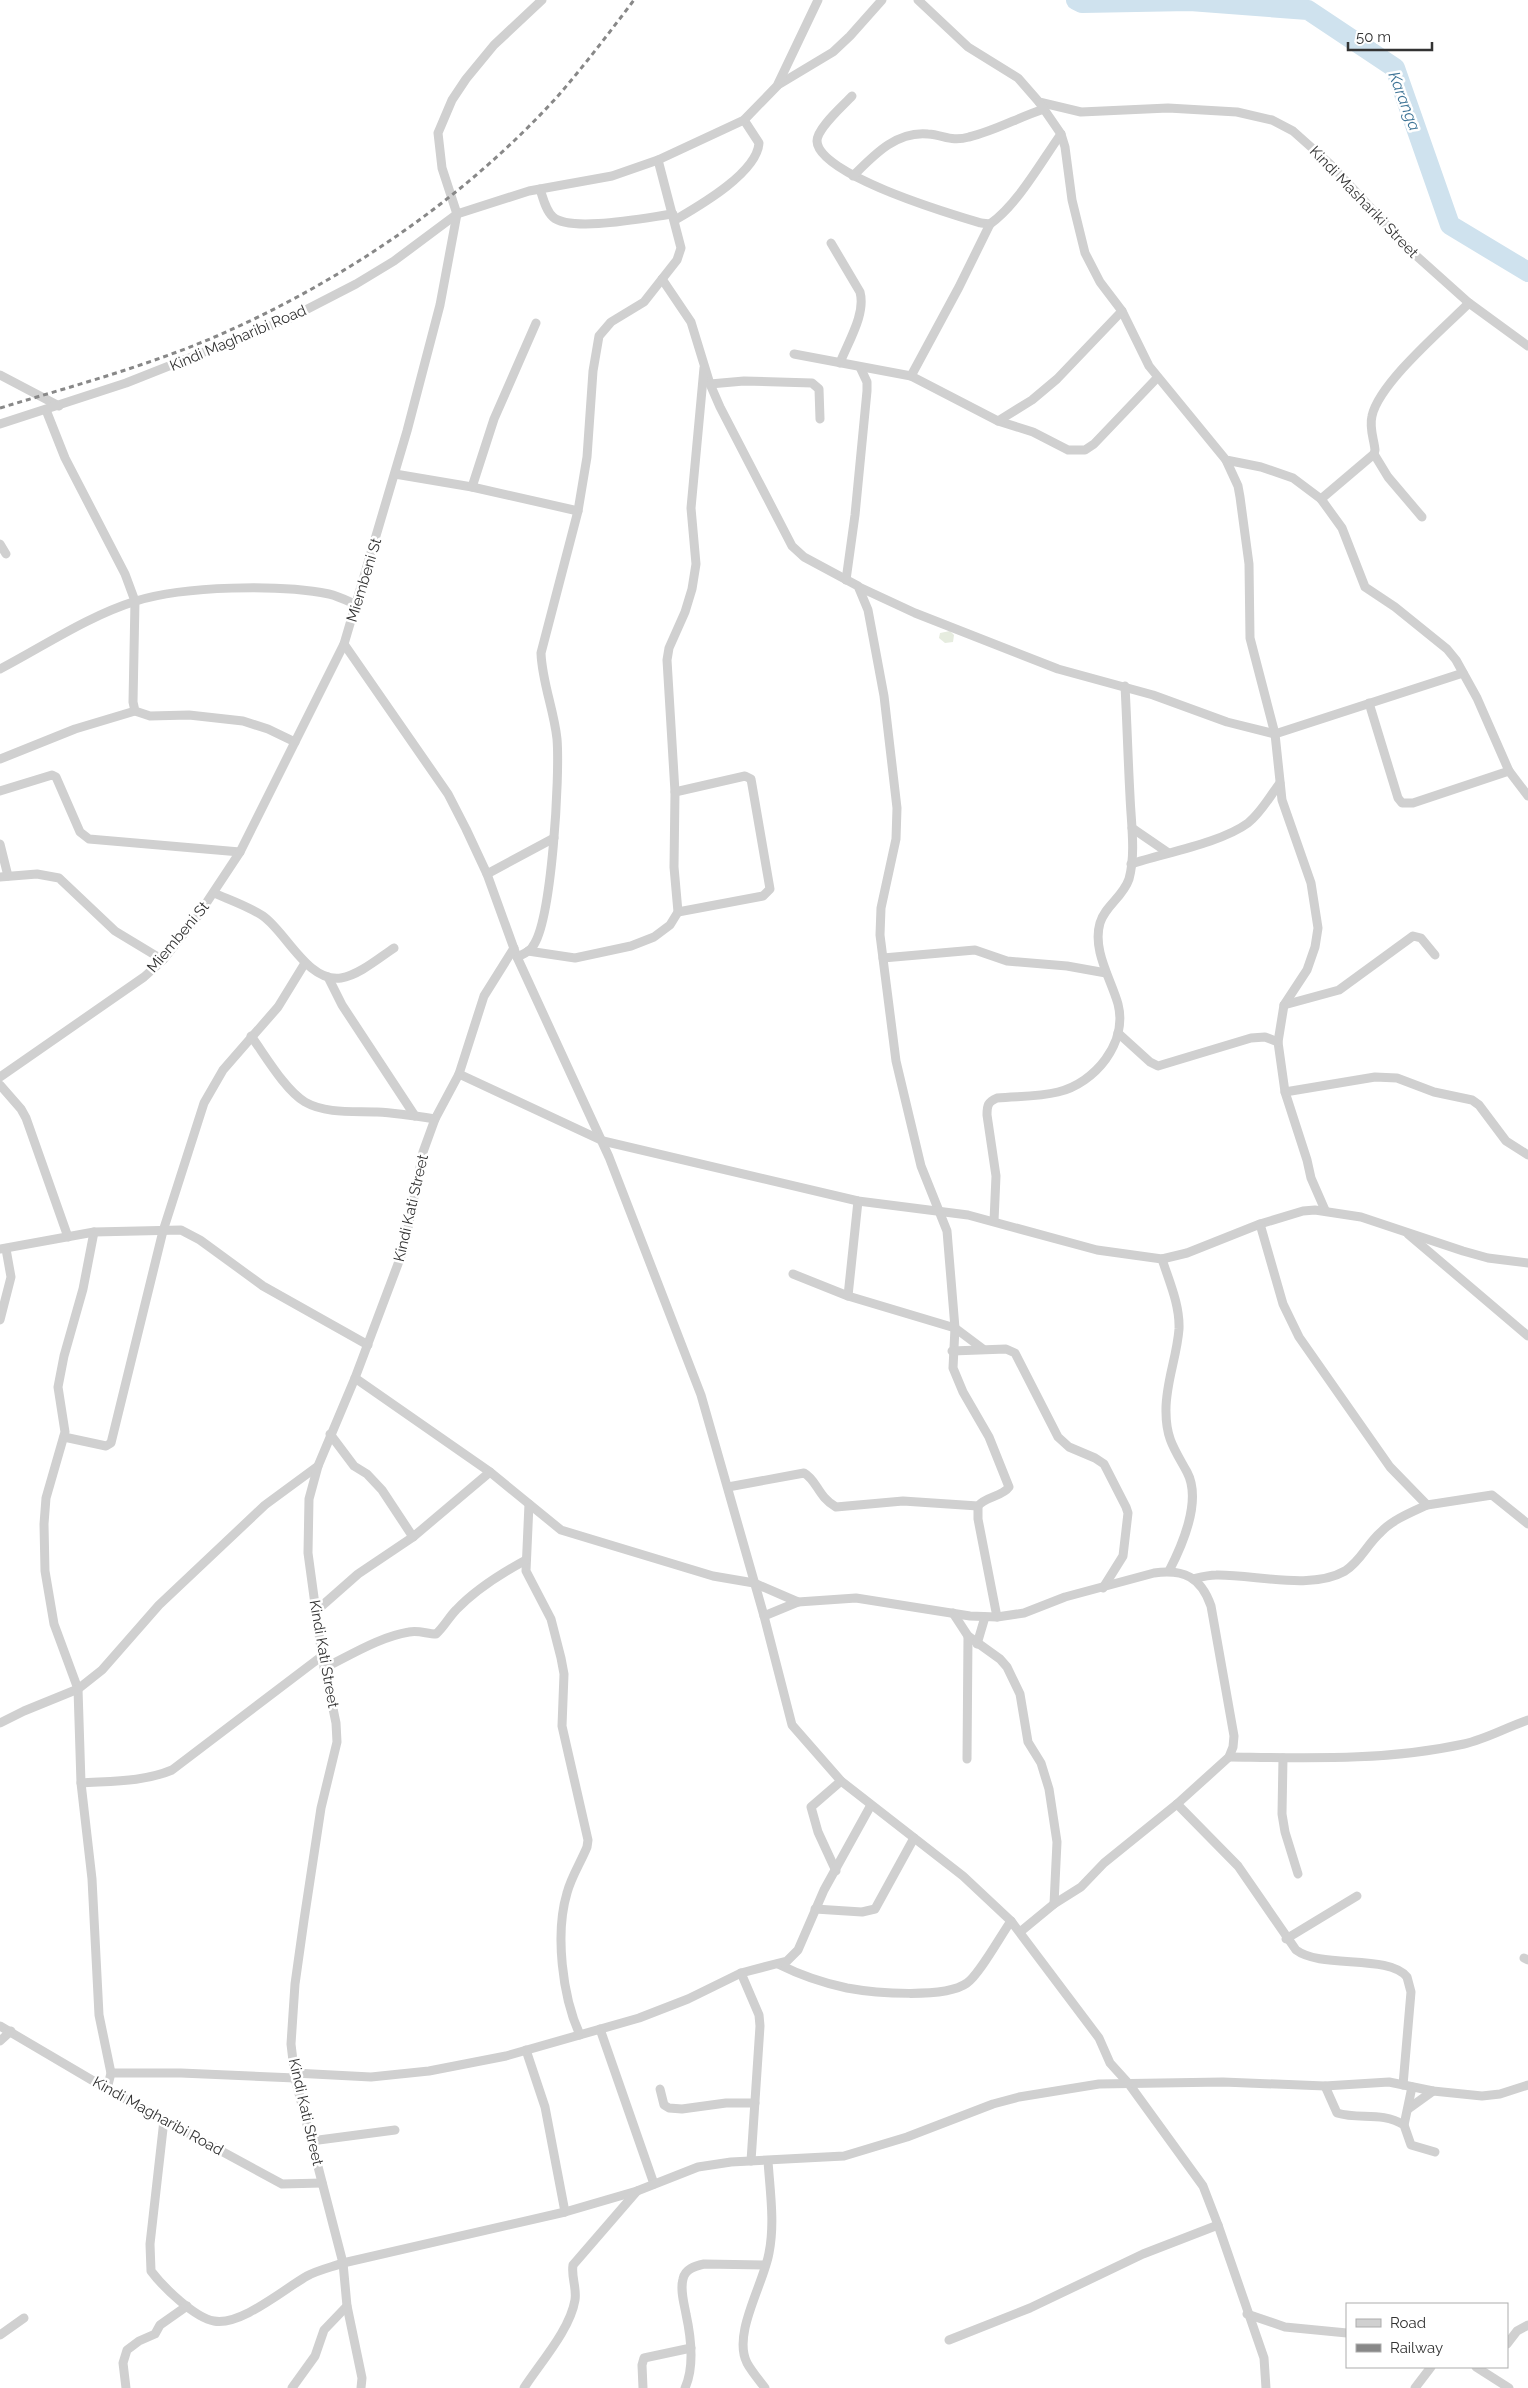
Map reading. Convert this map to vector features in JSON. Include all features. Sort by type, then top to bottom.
[{"type":"street","points":[[458,214],[442,168],[438,147],[438,133],[443,120],[452,100],[494,45],[542,0]]},
{"type":"street","points":[[777,86],[818,0]]},
{"type":"street","points":[[540,189],[552,216],[562,222],[580,224],[674,217],[720,191],[745,169],[756,156],[759,143],[744,120],[777,86],[833,52],[882,0]]},
{"type":"street","points":[[918,0],[968,47],[1018,78],[1042,105],[1061,134],[1065,147],[1072,200],[1085,252],[1100,282],[1122,311],[1138,347],[1157,378],[1226,460],[1240,497],[1249,564],[1250,638],[1275,734],[1280,783],[1287,818],[1311,883],[1318,928],[1315,947],[1306,970],[1284,1005],[1278,1042],[1286,1092],[1311,1178],[1326,1210]]},
{"type":"street","points":[[852,96],[818,133],[817,142],[823,155],[853,176],[916,203],[990,224]]},
{"type":"street","points":[[853,176],[883,147],[905,137],[926,134],[951,140],[968,137],[1042,105]]},
{"type":"street","name":"Kindi Mashariki Street","points":[[1042,105],[1081,112],[1168,108],[1236,112],[1272,120],[1293,131],[1330,164],[1412,252],[1469,303],[1528,346]]},
{"type":"street","name":"Kindi Magharibi Road","points":[[0,424],[153,374],[290,318],[356,284],[394,260],[458,214],[493,201],[540,189],[612,176],[658,160],[744,120]]},
{"type":"street","points":[[911,376],[960,287],[990,224],[997,219],[1028,181],[1061,134]]},
{"type":"street","points":[[528,951],[536,942],[542,923],[554,838],[558,789],[557,738],[542,669],[541,653],[578,511],[587,457],[593,371],[599,336],[610,322],[644,302],[680,254],[681,248],[658,160]]},
{"type":"street","name":"Miembeni St","points":[[0,1077],[144,977],[163,960],[214,893],[240,852],[344,644],[395,474],[440,305],[458,214]]},
{"type":"street","points":[[831,244],[860,292],[862,299],[861,310],[840,363]]},
{"type":"street","points":[[662,279],[691,322],[705,362],[710,384],[742,452],[792,546],[804,558],[858,586],[923,616],[1058,669],[1125,686],[1226,722],[1275,734],[1463,674]]},
{"type":"street","points":[[1422,517],[1388,477],[1374,454],[1375,450],[1370,423],[1372,414],[1385,391],[1469,303]]},
{"type":"street","points":[[998,421],[1032,400],[1057,379],[1122,311]]},
{"type":"street","points":[[472,487],[494,419],[536,323]]},
{"type":"street","points":[[794,354],[911,376],[998,421],[1033,432],[1068,450],[1085,450],[1094,444],[1157,378]]},
{"type":"street","points":[[516,952],[528,951],[575,958],[631,946],[654,937],[670,925],[678,912],[674,867],[675,792],[667,660],[668,648],[685,612],[692,589],[696,564],[691,508],[698,443],[699,403],[705,362]]},
{"type":"street","points":[[846,580],[855,515],[867,391],[867,382],[860,367]]},
{"type":"street","points":[[0,374],[59,406]]},
{"type":"street","points":[[710,384],[744,381],[812,383],[819,389],[820,419]]},
{"type":"street","points":[[46,410],[65,458],[117,559],[135,601],[133,702],[135,711]]},
{"type":"street","points":[[1320,499],[1374,454]]},
{"type":"street","points":[[1226,460],[1261,467],[1293,478],[1320,499],[1342,528],[1365,587],[1448,649],[1477,698],[1509,771],[1528,796]]},
{"type":"street","points":[[395,474],[472,487],[578,511]]},
{"type":"street","points":[[0,544],[6,554]]},
{"type":"street","points":[[858,586],[868,610],[875,644],[898,808],[896,839],[881,908],[880,935],[896,1062],[921,1166],[947,1231],[955,1328],[952,1351],[956,1376],[989,1438],[1009,1487],[1004,1492],[983,1500],[978,1506],[978,1519],[997,1617]]},
{"type":"street","points":[[0,669],[71,630],[135,601],[177,593],[237,588],[266,588],[331,594],[357,605]]},
{"type":"street","points":[[344,644],[448,794],[487,874],[516,952],[602,1141],[701,1395],[764,1616],[792,1725],[842,1781],[963,1876],[1011,1921],[1099,2038],[1110,2063],[1129,2084],[1202,2186],[1218,2225],[1264,2358],[1266,2388]]},
{"type":"street","points":[[994,1221],[996,1176],[987,1115],[989,1101],[997,1098],[1056,1092],[1073,1086],[1090,1077],[1104,1062],[1112,1049],[1118,1033],[1118,1005],[1106,973],[1101,950],[1100,924],[1106,911],[1126,888],[1131,864],[1132,828],[1125,686]]},
{"type":"street","points":[[1369,703],[1398,798],[1402,803],[1413,803],[1509,771]]},
{"type":"street","points":[[0,759],[75,729],[135,711],[150,716],[189,714],[243,722],[268,729],[295,742]]},
{"type":"street","points":[[0,792],[52,775],[56,777],[80,832],[89,839],[240,852]]},
{"type":"street","points":[[675,792],[745,776],[751,779],[770,889],[763,896],[678,912]]},
{"type":"street","points":[[1131,864],[1229,833],[1248,823],[1258,813],[1280,783]]},
{"type":"street","points":[[1132,828],[1167,852]]},
{"type":"street","points":[[487,874],[554,838]]},
{"type":"street","points":[[0,844],[4,877],[46,874],[59,878],[116,931],[163,960]]},
{"type":"street","points":[[214,893],[263,917],[290,944],[305,963],[328,977],[339,978],[352,974],[394,948]]},
{"type":"street","points":[[1284,1005],[1339,990],[1413,936],[1421,938],[1435,955]]},
{"type":"street","points":[[883,958],[975,950],[1007,961],[1053,964],[1106,973]]},
{"type":"street","name":"Kindi Kati Street","points":[[362,2388],[362,2378],[347,2306],[344,2263],[295,2076],[291,2044],[295,1984],[321,1808],[337,1742],[336,1723],[322,1656],[308,1553],[307,1523],[309,1499],[318,1466],[330,1434],[355,1378],[404,1248],[423,1152],[435,1119],[459,1074],[484,996],[516,952]]},
{"type":"street","points":[[64,1438],[106,1446],[111,1443],[162,1231],[204,1103],[223,1070],[278,1007],[305,963]]},
{"type":"street","points":[[328,977],[342,1005],[415,1116]]},
{"type":"street","points":[[1118,1033],[1150,1062],[1158,1066],[1250,1038],[1265,1038],[1278,1042]]},
{"type":"street","points":[[251,1036],[283,1080],[304,1102],[318,1107],[340,1110],[435,1119]]},
{"type":"street","points":[[459,1074],[602,1141],[858,1201],[940,1211],[994,1221],[1097,1250],[1162,1258],[1187,1253],[1260,1224],[1303,1211],[1326,1210],[1361,1217],[1488,1258],[1528,1264]]},
{"type":"street","points":[[1286,1092],[1385,1076],[1407,1081],[1434,1092],[1472,1100],[1479,1105],[1506,1141],[1528,1155]]},
{"type":"street","points":[[0,1085],[21,1109],[26,1118],[68,1237]]},
{"type":"street","points":[[848,1296],[858,1201]]},
{"type":"street","points":[[1260,1224],[1283,1304],[1299,1337],[1390,1467],[1427,1505]]},
{"type":"street","points":[[0,1320],[11,1277],[3,1249],[94,1232],[174,1230],[188,1233],[263,1286],[368,1345]]},
{"type":"street","points":[[94,1232],[83,1289],[64,1356],[58,1387],[65,1426],[64,1438],[46,1498],[45,1571],[54,1624],[78,1689],[81,1783],[92,1879],[99,2015],[111,2073],[107,2089]]},
{"type":"street","points":[[1404,1232],[1528,1336]]},
{"type":"street","points":[[1162,1258],[1175,1299],[1179,1323],[1165,1410],[1167,1431],[1171,1445],[1188,1473],[1192,1492],[1185,1538],[1170,1571]]},
{"type":"street","points":[[792,1274],[848,1296],[955,1328],[983,1349]]},
{"type":"street","points":[[952,1351],[1006,1349],[1015,1352],[1058,1437],[1069,1447],[1104,1464],[1126,1507],[1128,1518],[1123,1556],[1103,1588]]},
{"type":"street","points":[[355,1378],[490,1472],[562,1530],[713,1576],[754,1583],[798,1602]]},
{"type":"street","points":[[330,1434],[354,1466],[368,1474],[382,1490],[413,1537]]},
{"type":"street","points":[[0,1723],[78,1689],[102,1670],[159,1605],[258,1511],[318,1466]]},
{"type":"street","points":[[316,1610],[358,1574],[413,1537],[490,1472]]},
{"type":"street","points":[[728,1487],[804,1473],[810,1478],[820,1496],[836,1507],[903,1500],[978,1506]]},
{"type":"street","points":[[1193,1579],[1216,1575],[1264,1579],[1329,1577],[1344,1571],[1359,1560],[1382,1530],[1427,1505],[1492,1495],[1528,1524]]},
{"type":"street","points":[[529,1504],[526,1560],[528,1579],[550,1619],[561,1658],[564,1674],[562,1726],[588,1840],[587,1847],[568,1890],[561,1918],[568,2006],[580,2035]]},
{"type":"street","points":[[324,1668],[369,1646],[395,1636],[410,1632],[436,1634],[456,1610],[482,1587],[497,1576],[526,1560]]},
{"type":"street","points":[[764,1616],[798,1602],[856,1598],[985,1618],[997,1617],[1024,1613],[1065,1596],[1170,1571],[1193,1579],[1206,1592],[1216,1625],[1234,1736],[1233,1747],[1229,1757],[1176,1804],[1104,1863],[1081,1887],[1054,1904],[1020,1932]]},
{"type":"street","points":[[952,1613],[968,1636],[1000,1659],[1020,1694],[1028,1742],[1046,1776],[1057,1842],[1054,1904]]},
{"type":"street","points":[[977,1644],[985,1618]]},
{"type":"street","points":[[967,1759],[968,1636]]},
{"type":"street","points":[[81,1783],[124,1781],[159,1776],[172,1770],[322,1656]]},
{"type":"street","points":[[1229,1757],[1376,1756],[1432,1750],[1466,1744],[1528,1720]]},
{"type":"street","points":[[1283,1758],[1282,1814],[1285,1832],[1298,1874]]},
{"type":"street","points":[[836,1871],[818,1832],[811,1807],[842,1781]]},
{"type":"street","points":[[1176,1804],[1238,1866],[1296,1950],[1304,1955],[1382,1966],[1398,1970],[1407,1977],[1411,1992],[1407,2086],[1408,2109],[1404,2125],[1411,2145],[1435,2152]]},
{"type":"street","points":[[111,2073],[372,2077],[465,2066],[639,2018],[688,1999],[741,1973],[787,1961],[798,1950],[815,1909],[871,1805]]},
{"type":"street","points":[[815,1909],[862,1912],[875,1909],[914,1838]]},
{"type":"street","points":[[1286,1938],[1357,1896]]},
{"type":"street","points":[[778,1964],[804,1976],[847,1988],[938,1992],[963,1986],[969,1982],[1011,1921]]},
{"type":"street","points":[[741,1973],[759,2015],[760,2047],[751,2161]]},
{"type":"street","name":"Kindi Magharibi Road","points":[[0,2026],[107,2089],[282,2184],[322,2183]]},
{"type":"street","points":[[600,2029],[654,2184]]},
{"type":"street","points":[[0,2041],[11,2031]]},
{"type":"street","points":[[526,2050],[545,2107],[565,2212]]},
{"type":"street","points":[[164,2120],[150,2264],[155,2276],[187,2306],[203,2318],[225,2322],[258,2307],[309,2275],[344,2263],[565,2212],[637,2191],[698,2167],[751,2161],[844,2156],[907,2137],[993,2104],[1019,2097],[1099,2084],[1223,2082],[1325,2086],[1372,2082],[1407,2086],[1433,2092],[1482,2096],[1500,2094],[1528,2085]]},
{"type":"street","points":[[1325,2086],[1337,2113],[1371,2115],[1404,2125]]},
{"type":"street","points":[[660,2089],[664,2104],[673,2108],[726,2103],[755,2103]]},
{"type":"street","points":[[1408,2109],[1433,2092]]},
{"type":"street","points":[[311,2141],[396,2130]]},
{"type":"street","points":[[765,2388],[747,2362],[743,2349],[744,2331],[769,2253],[771,2218],[768,2161]]},
{"type":"street","points":[[524,2388],[555,2342],[575,2302],[576,2291],[572,2272],[573,2265],[637,2191]]},
{"type":"street","points":[[949,2340],[1048,2301],[1143,2254],[1218,2225]]},
{"type":"street","points":[[685,2388],[690,2368],[691,2348],[682,2295],[682,2280],[685,2274],[695,2266],[704,2264],[765,2265]]},
{"type":"street","points":[[126,2388],[123,2363],[127,2350],[139,2341],[154,2334],[160,2325],[187,2306]]},
{"type":"street","points":[[292,2388],[315,2356],[324,2330],[347,2306]]},
{"type":"street","points":[[1248,2314],[1285,2327],[1346,2333]]},
{"type":"street","points":[[0,2335],[24,2318]]},
{"type":"street","points":[[1508,2343],[1517,2331],[1528,2325]]},
{"type":"street","points":[[643,2388],[642,2365],[644,2358],[691,2348]]},
{"type":"street","points":[[1415,2388],[1431,2368]]},
{"type":"street","points":[[1480,2368],[1509,2388]]},
{"type":"shaded area","points":[[950,631],[954,635],[953,642],[945,643],[939,638],[940,633]]},
{"type":"waterway","name":"Karanga","points":[[1076,0],[1082,3],[1190,1],[1308,10],[1395,68],[1450,225],[1528,272]]},
{"type":"railway","points":[[0,408],[110,375],[191,347],[264,314],[310,290],[355,263],[442,203],[521,134],[557,97],[634,0]]}]
